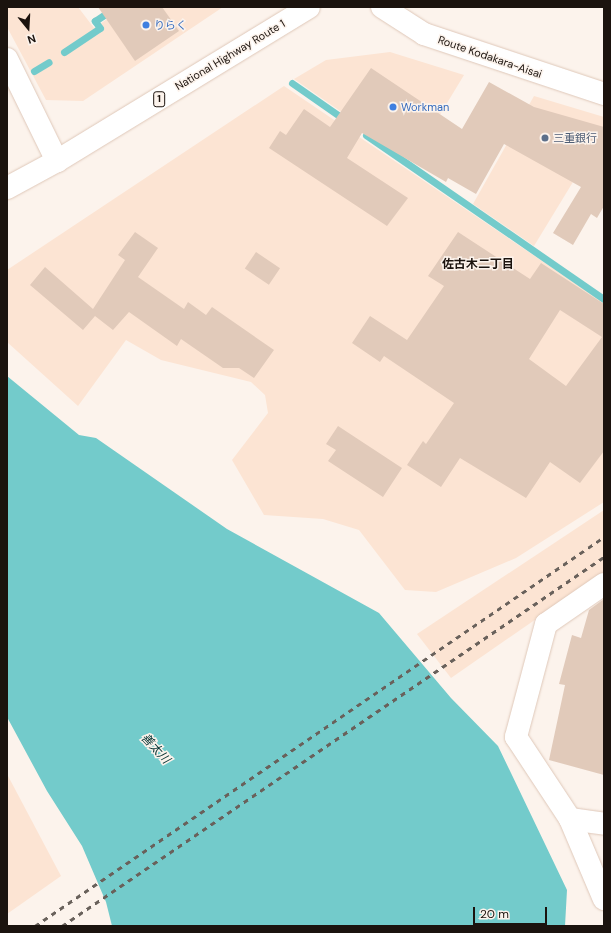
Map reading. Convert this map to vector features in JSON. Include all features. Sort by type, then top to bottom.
[{"type":"main road","name":"National Highway Route 1","points":[[7,188],[57,161],[309,7]]},
{"type":"main road","name":"Route Kodakara-Aisai","points":[[382,7],[424,34],[604,94]]},
{"type":"main road","points":[[7,59],[57,161]]},
{"type":"main road","points":[[604,584],[546,624],[516,737],[570,820],[604,899]]},
{"type":"main road","points":[[570,820],[604,824]]},
{"type":"shaded area","points":[[7,7],[78,7],[94,28],[125,7],[223,7],[83,101],[46,100],[7,27]]},
{"type":"shaded area","points":[[390,52],[464,75],[412,161],[294,79],[326,60]]},
{"type":"shaded area","points":[[284,86],[604,303],[604,502],[516,558],[436,592],[405,590],[359,530],[323,519],[264,515],[232,460],[268,413],[265,395],[251,382],[161,360],[126,340],[78,406],[7,342],[7,270]]},
{"type":"shaded area","points":[[534,96],[604,117],[604,131],[534,246],[473,204]]},
{"type":"shaded area","points":[[604,510],[604,572],[451,678],[417,634]]},
{"type":"shaded area","points":[[7,774],[61,876],[7,914]]},
{"type":"water","name":"善太川","points":[[7,376],[79,435],[96,438],[227,529],[379,613],[451,698],[498,746],[567,890],[565,926],[112,926],[106,902],[82,846],[47,791],[7,717]]},
{"type":"building","points":[[98,7],[162,7],[179,31],[135,61]]},
{"type":"building","points":[[371,68],[462,129],[489,82],[534,107],[604,127],[604,206],[597,218],[591,214],[573,245],[553,233],[581,187],[504,144],[476,194],[448,178],[446,182],[362,133],[347,158],[408,198],[387,226],[269,148],[280,131],[286,135],[304,109],[330,127]]},
{"type":"building","points":[[135,232],[158,248],[138,277],[184,309],[188,302],[206,315],[212,307],[274,350],[254,378],[239,368],[223,368],[181,339],[177,346],[129,312],[113,330],[95,316],[83,330],[30,285],[45,267],[93,309],[125,260],[118,255]]},
{"type":"building","points":[[458,232],[530,279],[541,263],[604,304],[604,451],[580,483],[550,462],[526,498],[460,458],[441,487],[407,465],[423,441],[426,444],[454,403],[384,356],[380,362],[352,343],[370,316],[407,340],[444,286],[428,276]],"holes":[[[560,310],[602,337],[566,386],[529,359]]]},
{"type":"building","points":[[256,252],[280,268],[269,285],[245,269]]},
{"type":"building","points":[[338,426],[402,468],[383,497],[328,461],[336,450],[326,444]]},
{"type":"building","points":[[604,599],[604,775],[549,760],[565,685],[559,684],[572,635],[581,638],[589,610]]},
{"type":"waterway","points":[[64,52],[100,28],[95,21],[116,7]]},
{"type":"waterway","points":[[34,71],[49,62]]},
{"type":"waterway","points":[[292,83],[345,120]]},
{"type":"waterway","points":[[366,135],[604,299]]},
{"type":"railway","points":[[35,926],[604,537]]},
{"type":"railway","points":[[62,926],[604,557]]},
{"type":"place","name":"りらく","points":[[146,25]]},
{"type":"place","name":"Workman","points":[[393,107]]},
{"type":"place","name":"三重銀行","points":[[545,138]]},
{"type":"district","name":"佐古木二丁目","points":[[478,265]]}]
